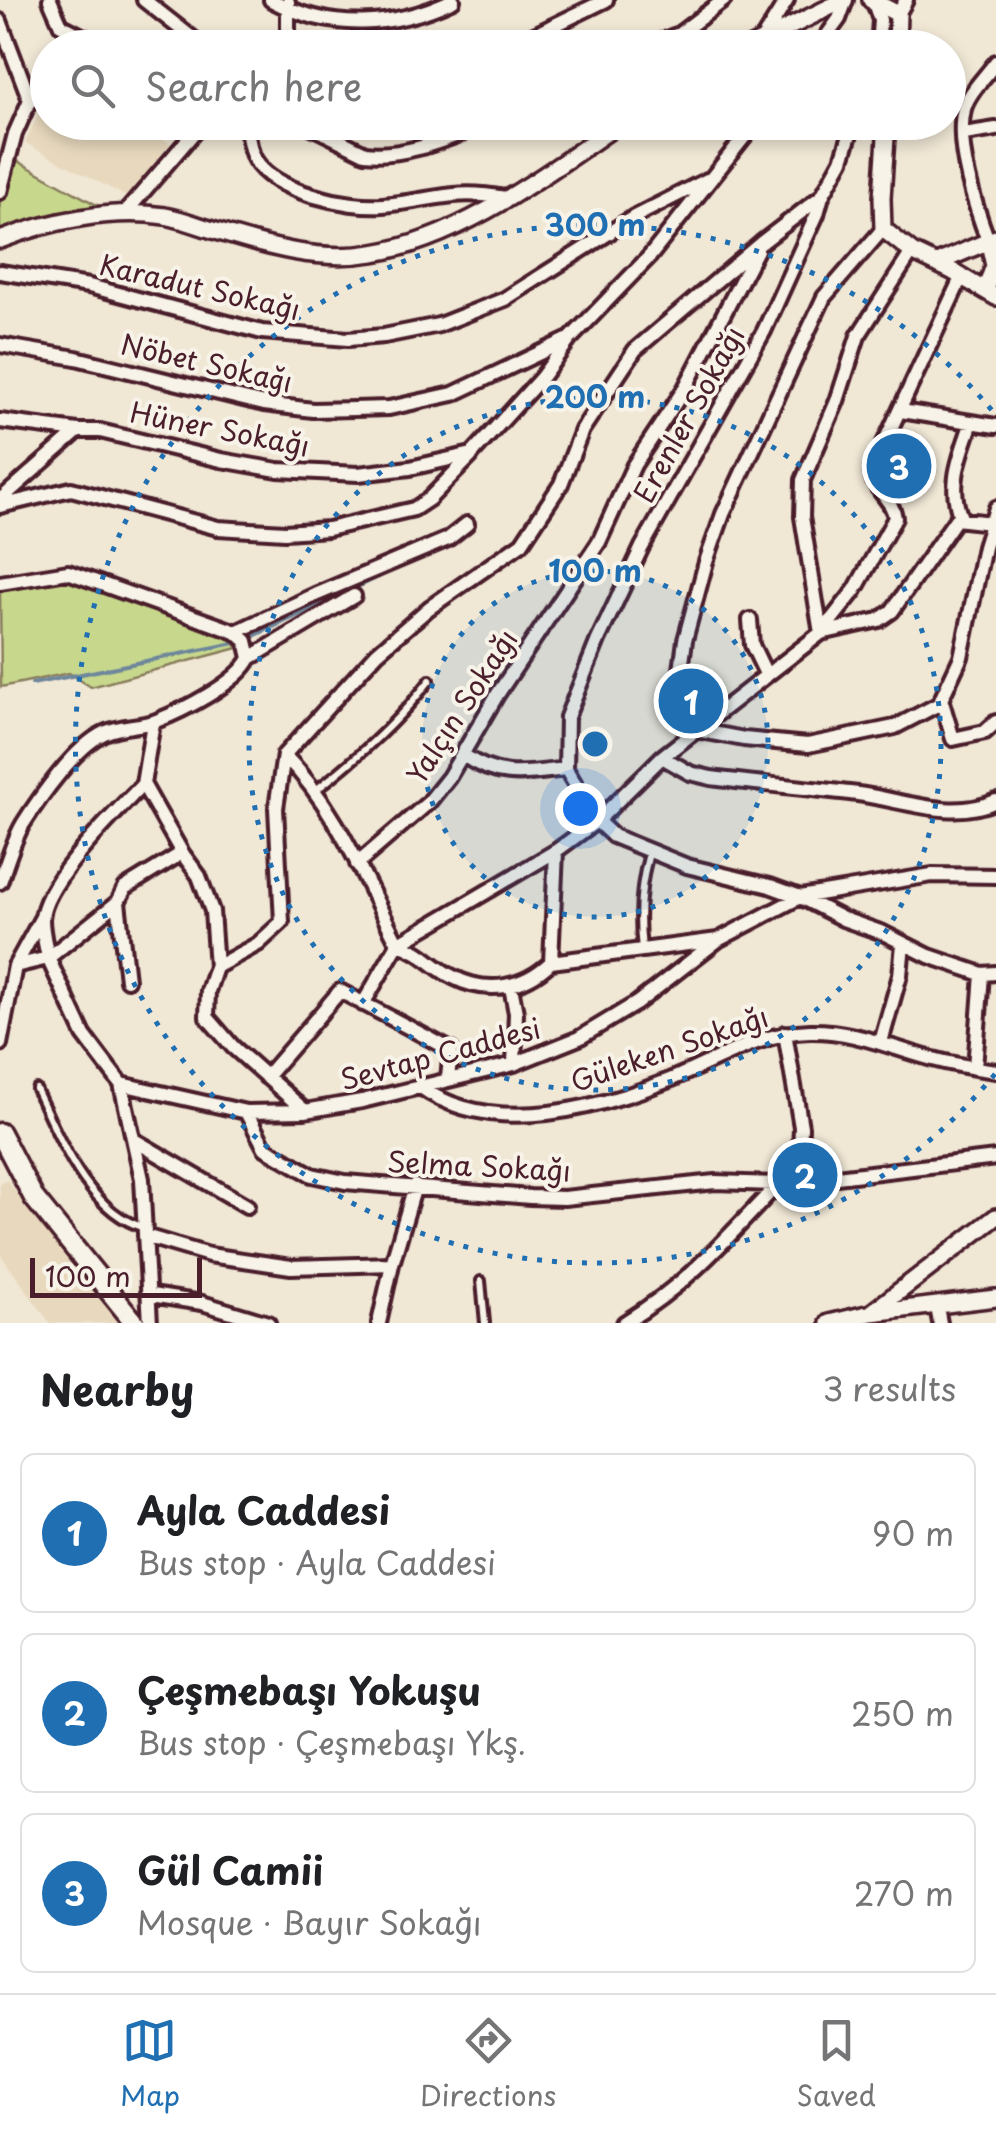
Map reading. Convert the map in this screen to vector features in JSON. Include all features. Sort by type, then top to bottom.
[{"type":"main road","points":[[0,1134],[34,1198],[135,1323]]},
{"type":"street","points":[[50,0],[61,25],[70,30]]},
{"type":"street","points":[[144,0],[182,30]]},
{"type":"street","points":[[271,0],[332,21],[376,24],[413,18],[454,0]]},
{"type":"street","points":[[545,30],[606,0]]},
{"type":"street","points":[[685,30],[724,0]]},
{"type":"street","points":[[765,30],[787,0]]},
{"type":"street","points":[[784,30],[845,0]]},
{"type":"street","points":[[831,30],[845,0]]},
{"type":"street","points":[[872,0],[902,7]]},
{"type":"street","points":[[872,0],[880,20],[879,30]]},
{"type":"street","points":[[288,4],[288,30]]},
{"type":"street","points":[[0,21],[30,100],[15,134],[0,192]]},
{"type":"street","points":[[966,105],[996,62]]},
{"type":"street","points":[[966,134],[996,129]]},
{"type":"street","points":[[124,214],[188,140]]},
{"type":"street","points":[[250,140],[255,160],[267,173],[283,184],[324,198],[382,205],[468,192],[505,198]]},
{"type":"street","points":[[335,140],[376,154],[443,140]]},
{"type":"street","points":[[0,240],[49,226],[124,214],[171,218],[292,252],[352,256],[390,250],[429,237],[505,198],[594,140]]},
{"type":"street","points":[[0,503],[71,489],[218,528],[285,532],[328,529],[414,509],[429,499],[472,454],[541,378],[570,338],[650,256],[741,140]]},
{"type":"street","name":"Erenler Sokağı","points":[[566,769],[567,717],[598,640],[642,547],[764,331],[848,140]]},
{"type":"street","points":[[696,730],[684,699],[680,670],[706,562],[723,514],[824,298],[884,229],[886,140]]},
{"type":"street","points":[[884,229],[912,252],[990,294],[995,266],[992,241],[975,206],[964,140]]},
{"type":"street","name":"Karadut Sokağı","points":[[0,272],[89,286],[262,332],[348,339],[384,336],[439,325],[505,299],[634,216],[709,179]]},
{"type":"street","name":"Erenler Sokağı","points":[[284,756],[378,653],[430,608],[522,543],[561,484],[582,430],[639,346],[822,196]]},
{"type":"street","points":[[937,263],[992,241]]},
{"type":"street","name":"Yalçın Sokağı","points":[[356,864],[429,802],[462,755],[599,542],[634,466],[685,388],[761,243]]},
{"type":"street","points":[[820,634],[802,517],[803,480],[837,401],[858,336],[912,252]]},
{"type":"street","points":[[363,1004],[398,944],[556,851],[597,821],[662,757],[820,634],[855,590],[895,518],[894,508],[876,490],[872,469],[962,276]]},
{"type":"street","name":"Nöbet Sokağı","points":[[0,346],[95,362],[254,402],[340,410],[389,408],[453,394],[570,338]]},
{"type":"street","points":[[901,411],[996,426]]},
{"type":"street","name":"Hüner Sokağı","points":[[0,421],[106,432],[278,470],[350,475],[410,468],[472,454]]},
{"type":"street","points":[[961,518],[954,478],[972,422]]},
{"type":"street","points":[[0,503],[78,432]]},
{"type":"street","points":[[696,730],[744,740],[808,745],[900,726],[942,702],[961,657],[996,508]]},
{"type":"street","points":[[820,634],[879,620],[892,611],[933,554],[950,522],[961,518],[991,523]]},
{"type":"street","points":[[236,632],[315,594],[448,539],[467,524]]},
{"type":"street","points":[[0,584],[68,572],[236,632],[246,641],[250,658]]},
{"type":"street","points":[[0,882],[23,824],[77,752],[102,734],[133,724],[152,723],[222,686],[245,668],[250,658],[354,596]]},
{"type":"street","points":[[750,620],[752,646],[766,674]]},
{"type":"street","points":[[942,702],[953,739],[986,732],[996,722]]},
{"type":"street","points":[[0,1044],[15,966],[63,873],[144,784],[152,723]]},
{"type":"street","points":[[462,755],[495,773],[566,769],[597,821],[613,836],[688,866],[800,897],[902,944],[989,974],[975,1068]]},
{"type":"street","points":[[284,756],[316,790],[336,821],[398,944],[423,954],[452,977],[485,986],[511,987],[530,979],[551,962],[718,940]]},
{"type":"street","points":[[216,967],[258,944],[282,922],[276,808],[284,756]]},
{"type":"street","points":[[662,757],[711,778],[864,795],[938,808],[974,809],[996,802]]},
{"type":"street","points":[[144,784],[208,894],[216,967],[206,1016],[218,1033],[306,1111]]},
{"type":"street","points":[[551,962],[556,851]]},
{"type":"street","points":[[15,966],[48,958],[118,902],[125,888],[182,853]]},
{"type":"street","name":"Sevtap Caddesi","points":[[121,1084],[246,1112],[306,1111],[347,1105],[514,1064],[567,1044],[605,1023],[718,940],[800,897],[932,875],[996,876]]},
{"type":"street","points":[[118,902],[128,980]]},
{"type":"street","points":[[42,917],[48,958],[84,1036],[121,1084],[142,1179],[150,1323]]},
{"type":"street","points":[[882,1042],[900,976],[902,944]]},
{"type":"street","points":[[511,987],[516,1026],[514,1064]]},
{"type":"street","points":[[266,1076],[340,991],[452,1050],[448,1078]]},
{"type":"street","name":"Güleken Sokağı","points":[[418,1086],[455,1108],[486,1112],[590,1106],[666,1081],[784,1034],[839,1032],[928,1058],[996,1071]]},
{"type":"street","points":[[784,1034],[801,1127],[798,1181]]},
{"type":"street","name":"Selma Sokağı","points":[[246,1112],[264,1148],[312,1174],[345,1182],[564,1198],[715,1182],[778,1184],[996,1158]]},
{"type":"street","points":[[134,1140],[247,1206]]},
{"type":"street","points":[[624,1323],[664,1298],[696,1271],[778,1184]]},
{"type":"street","points":[[379,1323],[416,1186]]},
{"type":"street","points":[[871,1313],[996,1217]]},
{"type":"street","points":[[145,1232],[209,1255],[291,1267],[392,1264]]},
{"type":"street","points":[[151,1295],[202,1303],[268,1323]]},
{"type":"street","points":[[829,1323],[871,1313],[939,1315],[996,1298]]},
{"type":"lane","points":[[316,790],[364,752],[407,710],[430,680]]},
{"type":"lane","points":[[642,950],[640,892],[649,852]]},
{"type":"lane","points":[[36,1089],[65,1150],[93,1194],[145,1232]]},
{"type":"lane","points":[[481,1281],[485,1323]]},
{"type":"shaded area","points":[[30,132],[30,140],[164,140],[170,144],[127,197],[25,143]]},
{"type":"shaded area","points":[[7,1180],[120,1323],[50,1323],[0,1254],[0,1184]]},
{"type":"green space","points":[[14,159],[102,208],[0,230],[0,202]]},
{"type":"green space","points":[[66,580],[229,637],[238,648],[91,687],[69,673],[1,687],[0,590]]},
{"type":"waterway","points":[[254,636],[423,556]]},
{"type":"waterway","points":[[32,684],[235,643]]},
{"type":"place","name":"Gül Camii","points":[[899,466]]},
{"type":"place","name":"Ayla Caddesi","points":[[691,701]]},
{"type":"place","name":"Çeşmebaşı Yokuşu","points":[[805,1175]]}]
